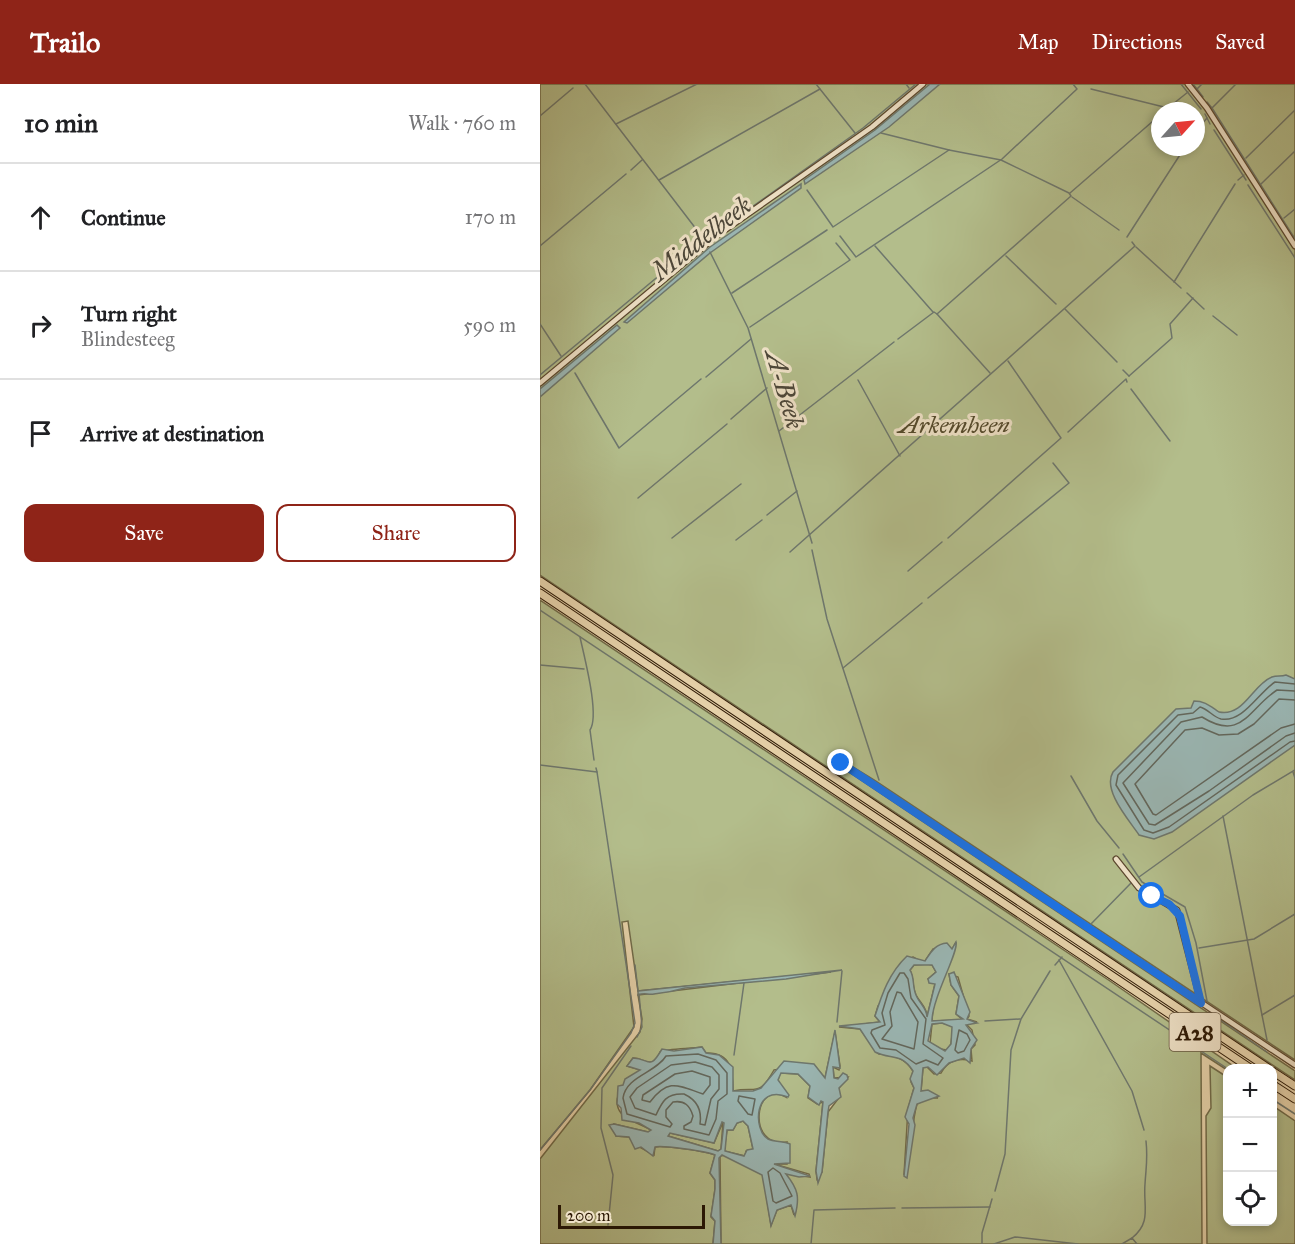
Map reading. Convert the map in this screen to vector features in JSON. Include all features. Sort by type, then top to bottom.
[{"type":"highway","name":"A28","points":[[540,581],[1262,1064]]},
{"type":"highway","name":"A28","points":[[540,593],[1244,1064]]},
{"type":"highway","points":[[1277,1074],[1295,1086]]},
{"type":"highway","points":[[1277,1087],[1295,1099]]},
{"type":"street","points":[[540,383],[715,237],[872,127],[923,84]]},
{"type":"street","points":[[1188,84],[1207,108],[1295,246]]},
{"type":"street","points":[[841,763],[1295,1065]]},
{"type":"street","points":[[1116,859],[1139,888],[1177,910],[1201,1003]]},
{"type":"green space","name":"Arkemheen","points":[[540,84],[1295,84],[1295,1060],[874,780],[840,759],[837,764],[1295,1071],[1295,1080],[1277,1068],[1277,1064],[1271,1064],[540,575]]},
{"type":"green space","points":[[540,600],[1110,981],[1230,1064],[1223,1064],[1223,1067],[1201,1053],[1202,1244],[721,1244],[720,1156],[725,1155],[763,1175],[771,1225],[777,1210],[791,1205],[794,1215],[785,1173],[810,1177],[809,1174],[774,1164],[787,1164],[787,1142],[774,1141],[765,1135],[760,1126],[761,1105],[767,1097],[775,1094],[786,1097],[778,1080],[780,1073],[798,1074],[810,1086],[808,1098],[817,1104],[823,1102],[817,1179],[822,1172],[828,1112],[838,1099],[839,1088],[848,1077],[834,1078],[833,1067],[839,1070],[840,1066],[835,1032],[825,1078],[814,1065],[774,1070],[760,1088],[733,1091],[731,1070],[726,1060],[721,1056],[706,1053],[702,1047],[660,1052],[657,1060],[650,1062],[633,1058],[627,1066],[641,1070],[621,1089],[617,1101],[618,1107],[627,1118],[651,1130],[648,1132],[614,1124],[616,1136],[629,1137],[634,1144],[654,1155],[655,1147],[659,1147],[694,1150],[715,1155],[710,1173],[715,1180],[711,1217],[715,1221],[713,1244],[540,1244],[540,1159],[640,1032],[642,1019],[638,995],[831,972],[638,991],[628,921],[622,922],[634,1027],[590,1090],[540,1150]],"holes":[[[956,942],[938,991],[932,1021],[963,1020],[956,1014],[959,996],[951,985],[949,974],[958,977],[969,1016],[967,1019],[977,1022],[966,1024],[972,1030],[975,1045],[971,1049],[972,1061],[954,1061],[947,1065],[941,1073],[934,1074],[925,1065],[923,1068],[921,1091],[938,1098],[928,1098],[917,1104],[904,1175],[908,1109],[914,1088],[911,1082],[913,1071],[899,1058],[879,1054],[860,1029],[839,1027],[880,1022],[875,1016],[878,1006],[913,957],[925,961],[933,949],[952,949]]]},
{"type":"green space","points":[[914,965],[932,965],[936,972],[928,979],[935,984],[927,1017],[925,1008],[915,992],[910,970]]},
{"type":"green space","points":[[942,1023],[953,1026],[951,1044],[947,1050],[930,1043],[932,1024]]},
{"type":"green space","points":[[1210,1066],[1223,1074],[1223,1226],[1277,1226],[1277,1109],[1295,1121],[1295,1244],[1207,1244],[1206,1116],[1211,1108]]},
{"type":"green space","points":[[743,1121],[748,1126],[753,1149],[746,1151],[745,1156],[724,1151],[727,1130],[733,1130],[737,1123]]},
{"type":"green space","points":[[723,1122],[721,1149],[718,1151],[668,1136],[670,1133],[714,1143]]},
{"type":"water","points":[[930,84],[940,84],[889,127],[805,184],[804,180],[875,130]]},
{"type":"water","points":[[801,184],[801,188],[710,253],[627,323],[624,322],[710,247]]},
{"type":"water","points":[[617,325],[620,328],[540,397],[540,389]]},
{"type":"water","points":[[1286,675],[1295,679],[1295,745],[1172,832],[1154,839],[1139,835],[1114,796],[1111,787],[1113,772],[1176,709],[1191,708],[1194,701],[1198,701],[1219,712],[1235,710],[1265,681],[1274,676]]},
{"type":"water","points":[[956,942],[954,955],[936,1000],[932,1021],[963,1019],[956,1014],[959,996],[951,985],[949,974],[954,972],[970,1012],[967,1019],[977,1023],[966,1025],[977,1040],[971,1049],[970,1063],[964,1058],[949,1063],[937,1075],[928,1067],[923,1068],[921,1091],[928,1090],[939,1096],[917,1104],[913,1118],[915,1125],[907,1178],[904,1176],[909,1124],[905,1117],[914,1088],[910,1079],[913,1071],[900,1059],[875,1052],[860,1029],[839,1026],[880,1022],[875,1016],[883,992],[895,969],[907,956],[925,961],[939,945],[947,943],[952,949]],"holes":[[[914,965],[932,965],[936,972],[928,979],[929,983],[935,984],[927,1017],[915,992],[910,970]],[[942,1023],[952,1027],[951,1044],[945,1051],[928,1041],[932,1024]]]},
{"type":"water","points":[[842,970],[786,979],[685,988],[638,995],[638,991]]},
{"type":"water","points":[[835,1030],[840,1068],[833,1067],[834,1078],[838,1079],[843,1073],[848,1079],[839,1088],[841,1097],[829,1106],[822,1172],[818,1183],[816,1171],[823,1102],[821,1101],[819,1105],[808,1097],[810,1086],[798,1074],[781,1073],[778,1080],[789,1095],[788,1097],[776,1094],[762,1102],[759,1110],[760,1127],[768,1139],[790,1144],[790,1163],[774,1164],[810,1176],[799,1177],[786,1174],[797,1194],[795,1216],[791,1205],[777,1210],[771,1226],[762,1175],[722,1155],[719,1158],[721,1244],[713,1244],[715,1221],[711,1216],[715,1180],[710,1173],[715,1155],[694,1150],[655,1147],[653,1156],[641,1147],[635,1149],[629,1137],[616,1136],[609,1125],[614,1124],[648,1132],[651,1130],[639,1123],[622,1120],[621,1108],[617,1104],[618,1086],[623,1085],[625,1079],[640,1070],[627,1066],[633,1058],[652,1062],[662,1049],[674,1051],[702,1047],[706,1053],[719,1055],[733,1067],[733,1091],[753,1091],[761,1088],[784,1061],[814,1064],[825,1078]],"holes":[[[743,1121],[748,1126],[753,1149],[747,1150],[744,1156],[725,1151],[727,1130],[733,1130],[737,1123]],[[722,1122],[724,1123],[721,1149],[718,1151],[668,1136],[670,1133],[714,1143]]]},
{"type":"waterway","name":"A-Beek","points":[[585,84],[703,238]]},
{"type":"waterway","points":[[616,124],[697,84]]},
{"type":"waterway","points":[[816,84],[855,133]]},
{"type":"waterway","points":[[906,84],[909,88]]},
{"type":"waterway","name":"Middelbeek","points":[[540,375],[679,259],[863,128],[916,84]]},
{"type":"waterway","points":[[840,236],[856,257],[1002,159],[1077,89],[1073,84]]},
{"type":"waterway","points":[[1181,84],[1195,102]]},
{"type":"waterway","points":[[1193,84],[1197,89],[1202,84]]},
{"type":"waterway","points":[[1207,102],[1212,108],[1236,84]]},
{"type":"waterway","points":[[540,116],[573,88]]},
{"type":"waterway","points":[[659,180],[820,89]]},
{"type":"waterway","points":[[1091,89],[1168,108],[1188,92]]},
{"type":"waterway","points":[[1197,89],[1203,97]]},
{"type":"waterway","points":[[1212,108],[1295,239]]},
{"type":"waterway","points":[[1246,158],[1295,110]]},
{"type":"waterway","points":[[1205,114],[1210,124]]},
{"type":"waterway","points":[[1070,193],[1151,123]]},
{"type":"waterway","points":[[1214,130],[1246,180]]},
{"type":"waterway","points":[[807,190],[833,227],[949,150],[881,133]]},
{"type":"waterway","points":[[898,339],[934,312],[937,314],[1071,196],[1001,160],[949,150]]},
{"type":"waterway","points":[[1261,184],[1295,151]]},
{"type":"waterway","points":[[1127,237],[1179,156]]},
{"type":"waterway","points":[[631,170],[642,160]]},
{"type":"waterway","points":[[540,246],[626,174]]},
{"type":"waterway","points":[[1238,180],[1244,175]]},
{"type":"waterway","points":[[1174,282],[1235,184]]},
{"type":"waterway","points":[[1248,185],[1295,258]]},
{"type":"waterway","points":[[1072,197],[1119,230]]},
{"type":"waterway","points":[[1284,218],[1295,209]]},
{"type":"waterway","points":[[732,293],[827,230]]},
{"type":"waterway","points":[[790,552],[1135,246],[1132,242]]},
{"type":"waterway","points":[[750,327],[850,260],[836,243]]},
{"type":"waterway","points":[[875,246],[933,312]]},
{"type":"waterway","points":[[1136,247],[1181,288]]},
{"type":"waterway","name":"A-Beek","points":[[710,252],[748,328],[812,543]]},
{"type":"waterway","points":[[1006,256],[1056,304]]},
{"type":"waterway","points":[[1187,293],[1204,309]]},
{"type":"waterway","points":[[1129,376],[1172,338],[1170,324],[1193,298]]},
{"type":"waterway","points":[[1065,309],[1117,362]]},
{"type":"waterway","points":[[937,314],[990,373]]},
{"type":"waterway","points":[[1213,316],[1237,335]]},
{"type":"waterway","points":[[540,324],[561,356]]},
{"type":"waterway","points":[[706,377],[751,339]]},
{"type":"waterway","points":[[779,431],[894,342]]},
{"type":"waterway","points":[[948,538],[1061,438],[1008,361]]},
{"type":"waterway","points":[[1123,370],[1129,376]]},
{"type":"waterway","points":[[575,373],[619,448],[701,379]]},
{"type":"waterway","points":[[1068,432],[1126,379],[1127,382]]},
{"type":"waterway","points":[[858,380],[900,456]]},
{"type":"waterway","points":[[731,419],[767,388]]},
{"type":"waterway","points":[[1131,389],[1170,441]]},
{"type":"waterway","points":[[638,498],[727,424]]},
{"type":"waterway","points":[[928,598],[1069,483],[1053,463]]},
{"type":"waterway","points":[[672,538],[741,484]]},
{"type":"waterway","points":[[767,515],[797,491]]},
{"type":"waterway","points":[[736,540],[762,520]]},
{"type":"waterway","points":[[908,571],[942,542]]},
{"type":"waterway","name":"A-Beek","points":[[812,550],[827,619],[879,780]]},
{"type":"waterway","points":[[843,668],[922,603]]},
{"type":"waterway","points":[[540,610],[1223,1066]]},
{"type":"waterway","points":[[580,637],[592,699],[593,722],[590,730],[594,760]]},
{"type":"waterway","points":[[540,665],[584,669]]},
{"type":"waterway","points":[[540,765],[597,772],[596,768]]},
{"type":"waterway","points":[[1139,877],[1253,795],[1295,770]]},
{"type":"waterway","points":[[540,1150],[590,1090],[631,1033],[635,1023],[597,772]]},
{"type":"waterway","points":[[1293,772],[1295,778]]},
{"type":"waterway","points":[[1071,776],[1097,821],[1119,848]]},
{"type":"waterway","points":[[1223,816],[1262,1015]]},
{"type":"waterway","points":[[1123,854],[1142,882],[1185,907],[1196,943],[1207,1001]]},
{"type":"waterway","points":[[1090,925],[1131,883]]},
{"type":"waterway","points":[[1199,948],[1254,939],[1295,914]]},
{"type":"waterway","points":[[1055,965],[1062,957]]},
{"type":"waterway","points":[[1059,960],[1132,1091],[1144,1130]]},
{"type":"waterway","points":[[635,965],[638,991]]},
{"type":"waterway","points":[[837,1022],[842,971]]},
{"type":"waterway","points":[[995,1191],[1005,1154],[1011,1050],[1021,1019],[1050,971]]},
{"type":"waterway","points":[[734,1055],[744,983]]},
{"type":"waterway","points":[[637,1037],[642,1027],[639,994]]},
{"type":"waterway","points":[[1267,1040],[1262,1015],[1295,995]]},
{"type":"waterway","points":[[1209,1012],[1267,1052]]},
{"type":"waterway","points":[[985,1021],[1020,1019]]},
{"type":"waterway","points":[[608,1225],[613,1175],[601,1128],[602,1088],[631,1046]]},
{"type":"waterway","points":[[1277,1102],[1295,1114]]},
{"type":"waterway","points":[[1132,1238],[1144,1220],[1146,1141]]},
{"type":"waterway","points":[[982,1244],[982,1233],[992,1199]]},
{"type":"waterway","points":[[902,1208],[990,1207]]},
{"type":"waterway","points":[[811,1244],[814,1210],[895,1208]]},
{"type":"waterway","points":[[994,1244],[1015,1237],[1078,1244]]},
{"type":"waterway","points":[[1122,1244],[1132,1238],[1137,1244]]},
{"type":"route","points":[[841,763],[1201,1003],[1180,916],[1177,910],[1169,904],[1152,896]]}]
